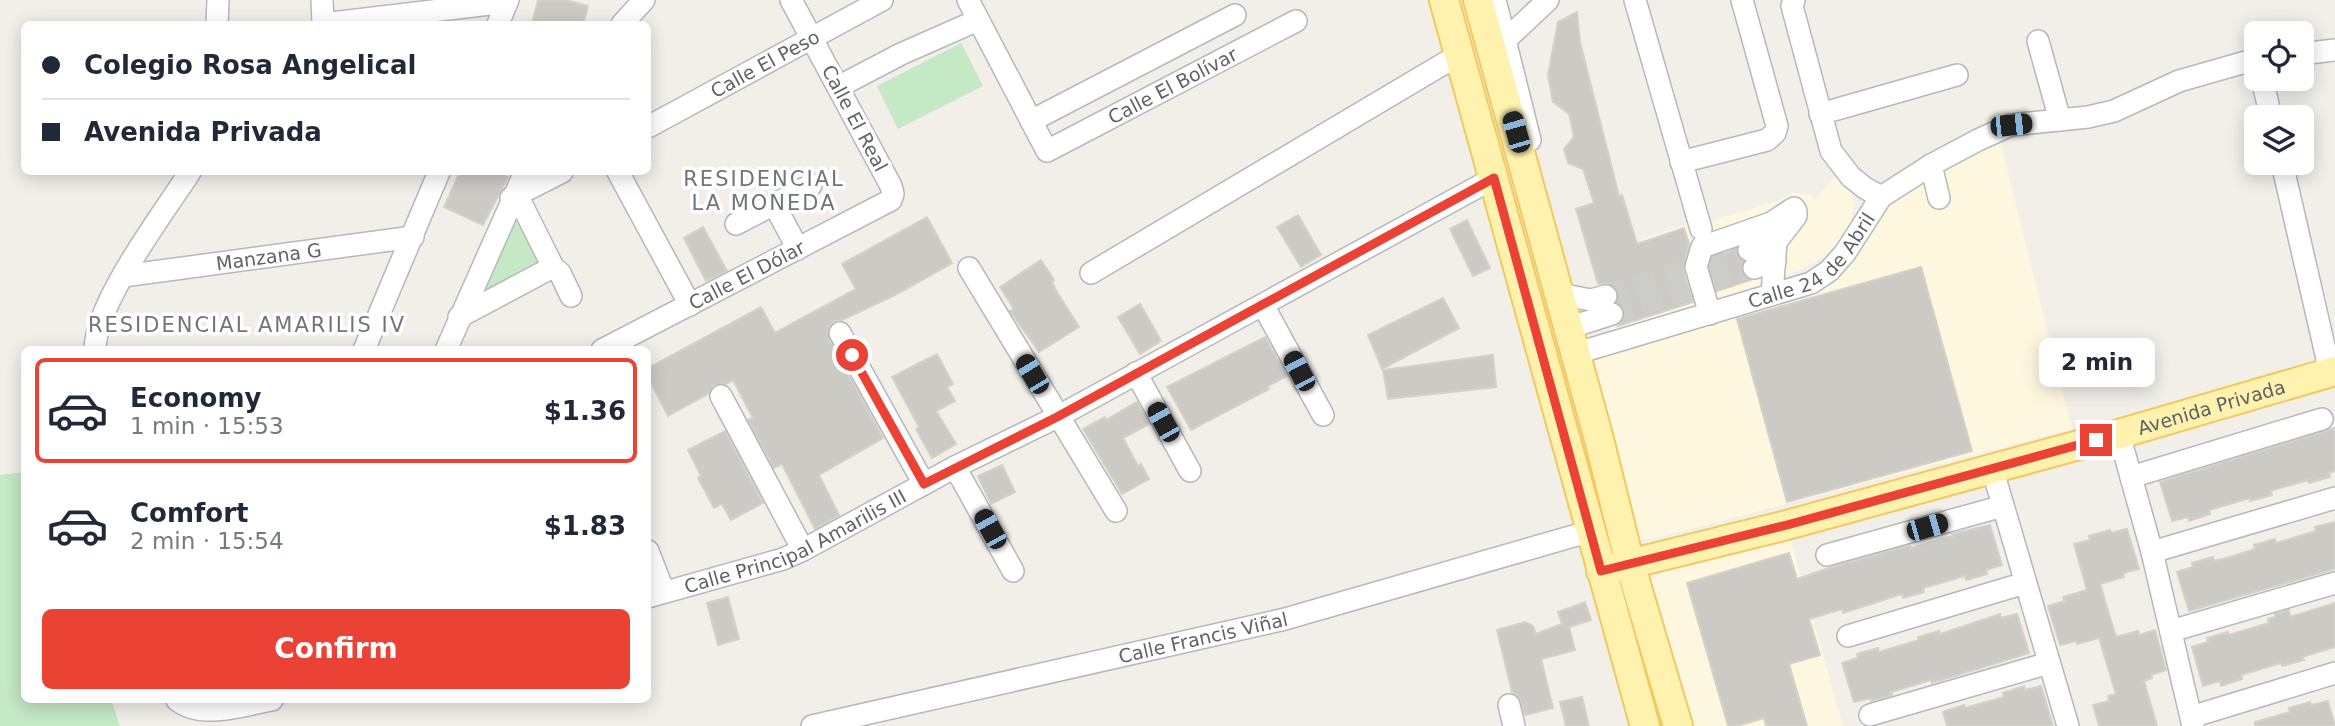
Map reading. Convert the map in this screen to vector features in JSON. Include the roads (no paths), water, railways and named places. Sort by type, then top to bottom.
[{"type":"main road","points":[[1444,0],[1645,726]]},
{"type":"main road","points":[[1478,0],[1499,46],[1678,726]]},
{"type":"main road","name":"Avenida Privada","points":[[1601,571],[1787,525],[2119,434],[2333,371]]},
{"type":"street","points":[[217,21],[218,0]]},
{"type":"street","points":[[322,0],[323,21]]},
{"type":"street","points":[[625,21],[644,0]]},
{"type":"street","name":"Calle El Real","points":[[792,0],[891,186],[891,200]]},
{"type":"street","name":"Calle El Peso","points":[[651,125],[882,0]]},
{"type":"street","points":[[968,0],[1031,121]]},
{"type":"street","points":[[1495,0],[1499,46]]},
{"type":"street","points":[[1499,46],[1548,0]]},
{"type":"street","points":[[1635,0],[1701,229]]},
{"type":"street","points":[[1681,162],[1766,140],[1775,133],[1777,126],[1742,0]]},
{"type":"street","points":[[1794,0],[1792,6],[1831,151],[1840,165],[1865,188],[1881,197]]},
{"type":"street","points":[[347,21],[507,1],[499,21]]},
{"type":"street","points":[[1231,8],[1250,43]]},
{"type":"street","name":"Calle El Bolívar","points":[[1231,8],[1031,121],[1047,150],[1296,20]]},
{"type":"street","points":[[838,87],[901,54],[978,20]]},
{"type":"street","points":[[2038,41],[2060,120]]},
{"type":"street","points":[[2314,52],[2335,50]]},
{"type":"street","points":[[1091,273],[1460,54]]},
{"type":"street","name":"Calle 24 de Abril","points":[[1577,335],[1642,326],[1671,317],[1710,314],[1811,283],[1829,271],[1845,253],[1881,197],[1931,165],[2011,125],[2088,117],[2114,111],[2179,81],[2244,62]]},
{"type":"street","points":[[1820,114],[1957,75]]},
{"type":"street","points":[[1931,165],[1939,198]]},
{"type":"street","points":[[94,346],[101,317],[123,276],[188,175]]},
{"type":"street","points":[[366,346],[438,175]]},
{"type":"street","points":[[453,332],[523,175]]},
{"type":"street","points":[[514,197],[556,175]]},
{"type":"street","points":[[620,175],[690,305]]},
{"type":"street","points":[[2284,175],[2333,371]]},
{"type":"street","name":"Calle Principal Amarilis III","points":[[656,594],[783,559],[803,550],[955,467],[1057,417],[1494,178]]},
{"type":"street","points":[[736,224],[811,185]]},
{"type":"street","points":[[514,197],[552,267],[560,273],[570,296]]},
{"type":"street","name":"Calle El Dólar","points":[[610,346],[891,200]]},
{"type":"street","points":[[774,204],[797,249]]},
{"type":"street","points":[[1710,314],[1697,276],[1702,247],[1771,223],[1794,208],[1796,216],[1775,251],[1772,294]]},
{"type":"street","name":"Manzana G","points":[[123,276],[413,237]]},
{"type":"street","points":[[1751,259],[1775,251]]},
{"type":"street","points":[[453,332],[552,267]]},
{"type":"street","points":[[969,268],[1116,511]]},
{"type":"street","points":[[1564,295],[1609,305],[1577,335]]},
{"type":"street","points":[[1264,305],[1323,415]]},
{"type":"street","points":[[840,333],[924,484]]},
{"type":"street","points":[[1136,373],[1189,471]]},
{"type":"street","points":[[721,396],[803,550]]},
{"type":"street","points":[[2131,477],[2322,419]]},
{"type":"street","points":[[2119,434],[2152,552],[2192,721],[2335,673]]},
{"type":"street","points":[[955,467],[1013,571]]},
{"type":"street","points":[[1992,468],[2068,726]]},
{"type":"street","points":[[2152,552],[2335,498]]},
{"type":"street","points":[[1827,555],[2003,506]]},
{"type":"street","name":"Calle Francis Viñal","points":[[812,726],[1285,620],[1591,531]]},
{"type":"street","points":[[1635,562],[1690,726]]},
{"type":"street","points":[[651,567],[656,594]]},
{"type":"street","points":[[1848,636],[2025,583]]},
{"type":"street","points":[[2171,631],[2335,583]]},
{"type":"street","points":[[1870,715],[2049,663]]},
{"type":"street","points":[[181,703],[198,710],[256,703]]},
{"type":"street","points":[[1509,705],[1514,726]]},
{"type":"tunnel","points":[[1704,264],[1749,250]]},
{"type":"tunnel","points":[[1710,282],[1754,268]]},
{"type":"tunnel","points":[[1606,296],[1683,271]]},
{"type":"tunnel","points":[[1612,314],[1689,289]]},
{"type":"district","name":"RESIDENCIAL LA MONEDA","points":[[764,191]]},
{"type":"district","name":"RESIDENCIAL AMARILIS IV","points":[[247,325]]}]
